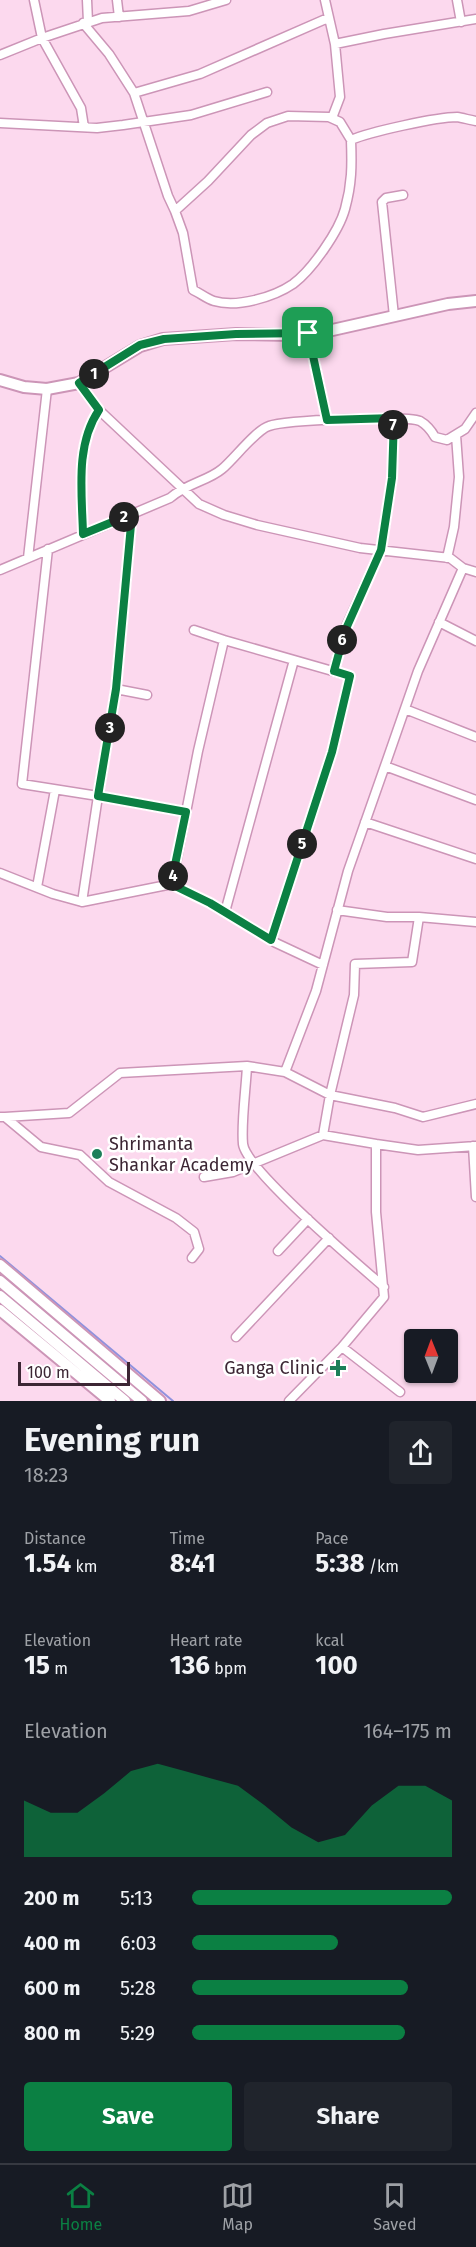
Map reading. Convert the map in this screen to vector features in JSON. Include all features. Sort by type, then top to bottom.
[{"type":"main road","points":[[0,380],[24,387],[47,389],[79,383],[140,345],[164,339],[328,331],[448,304],[476,301]]},
{"type":"main road","points":[[0,1265],[157,1400]]},
{"type":"main road","points":[[0,1281],[142,1401]]},
{"type":"main road","points":[[0,1296],[125,1401]]},
{"type":"main road","points":[[0,1310],[110,1401]]},
{"type":"main road","points":[[75,1360],[79,1375]]},
{"type":"street","points":[[34,0],[42,38],[81,108],[84,127]]},
{"type":"street","points":[[87,0],[86,23],[134,93],[168,196],[183,233],[194,290],[214,301],[241,303],[264,297],[293,284],[322,253],[344,211],[353,173],[351,140],[340,122],[332,118],[288,116],[267,123],[251,135],[208,181],[175,211]]},
{"type":"street","points":[[117,0],[119,17]]},
{"type":"street","points":[[0,55],[102,18],[189,11],[226,0]]},
{"type":"street","points":[[325,0],[334,44],[340,97],[332,118]]},
{"type":"street","points":[[457,0],[461,22]]},
{"type":"street","points":[[134,93],[200,74],[328,18]]},
{"type":"street","points":[[334,44],[476,19]]},
{"type":"street","points":[[0,123],[97,128],[145,123],[191,115],[267,92]]},
{"type":"street","points":[[351,140],[386,130],[456,117],[476,121]]},
{"type":"street","points":[[394,316],[382,202],[386,198],[403,195]]},
{"type":"street","points":[[308,333],[327,420]]},
{"type":"street","points":[[79,383],[99,410],[199,504],[224,515],[257,525],[360,548],[447,558],[463,568],[476,572]]},
{"type":"street","points":[[28,558],[47,389]]},
{"type":"street","points":[[83,534],[81,480],[83,450],[91,422],[99,410]]},
{"type":"street","points":[[0,570],[170,498],[182,488],[220,471],[268,426],[327,420],[394,418],[418,420],[430,428],[435,437],[447,440],[465,429],[476,413]]},
{"type":"street","points":[[334,671],[345,631],[381,550],[392,478],[394,418]]},
{"type":"street","points":[[447,558],[454,527],[459,477],[456,435]]},
{"type":"street","points":[[82,902],[116,689],[132,514]]},
{"type":"street","points":[[48,549],[22,784],[186,812]]},
{"type":"street","points":[[285,1072],[316,992],[348,871],[365,822],[405,709],[463,568]]},
{"type":"street","points":[[439,622],[476,642]]},
{"type":"street","points":[[194,630],[350,676],[332,752],[271,940]]},
{"type":"street","points":[[171,884],[224,640]]},
{"type":"street","points":[[225,912],[294,660]]},
{"type":"street","points":[[116,689],[147,695]]},
{"type":"street","points":[[405,709],[476,737]]},
{"type":"street","points":[[385,766],[476,800]]},
{"type":"street","points":[[37,887],[56,790]]},
{"type":"street","points":[[365,822],[476,859]]},
{"type":"street","points":[[0,873],[82,902],[171,884],[225,912],[271,940],[323,965]]},
{"type":"street","points":[[337,910],[387,917],[476,922]]},
{"type":"street","points":[[323,1136],[330,1095],[354,995],[355,964],[412,962],[419,917]]},
{"type":"street","points":[[2,1117],[69,1113],[120,1073],[247,1066],[285,1072],[330,1095],[395,1108],[423,1117],[476,1104]]},
{"type":"street","points":[[247,1066],[243,1146],[254,1163],[308,1219],[384,1287]]},
{"type":"street","points":[[2,1117],[41,1147],[80,1155],[109,1182],[176,1218],[194,1232],[199,1249],[192,1258]]},
{"type":"street","points":[[204,1177],[233,1172],[323,1136],[418,1150],[475,1146],[476,1197]]},
{"type":"street","points":[[289,1401],[342,1347],[381,1300],[384,1287],[376,1212],[376,1144]]},
{"type":"street","points":[[278,1251],[308,1219]]},
{"type":"street","points":[[236,1337],[329,1238]]},
{"type":"street","points":[[342,1347],[400,1392]]},
{"type":"waterway","points":[[0,1256],[173,1401]]},
{"type":"place","name":"Shrimanta Shankar Academy","points":[[97,1154]]},
{"type":"place","name":"Ganga Clinic","points":[[338,1368]]},
{"type":"route","points":[[308,333],[327,420],[394,418],[392,478],[381,550],[345,631],[334,671],[350,676],[332,752],[271,940],[210,903],[171,884],[186,812],[98,796],[116,689],[132,514],[83,534],[81,480],[83,450],[91,422],[99,410],[79,383],[140,345],[164,339],[236,334],[308,333]]}]
